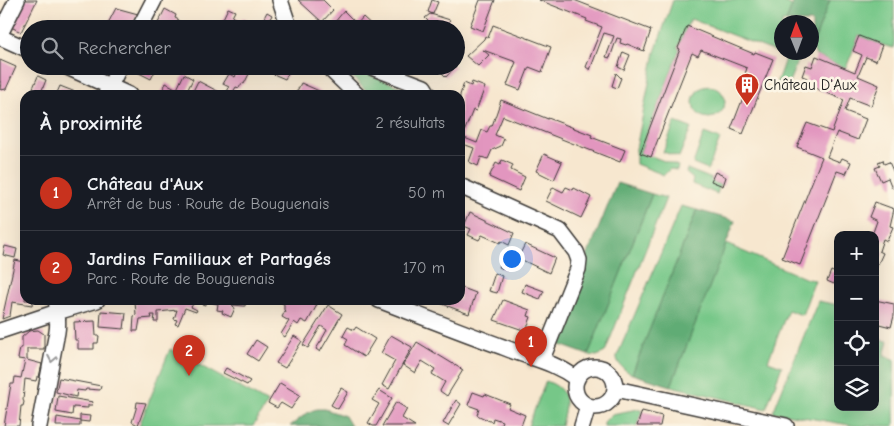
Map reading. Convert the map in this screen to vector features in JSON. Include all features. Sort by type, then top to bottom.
[{"type":"street","points":[[17,0],[0,36],[20,46]]},
{"type":"street","points":[[144,20],[154,0]]},
{"type":"street","points":[[280,0],[287,20]]},
{"type":"street","points":[[80,75],[105,90]]},
{"type":"street","points":[[108,90],[115,75]]},
{"type":"street","points":[[336,75],[351,90]]},
{"type":"street","points":[[393,75],[424,87],[426,90]]},
{"type":"street","points":[[465,188],[560,231],[576,252],[579,260],[578,269],[542,359]]},
{"type":"street","points":[[393,305],[506,349],[542,359],[565,370],[577,379]]},
{"type":"street","points":[[0,331],[57,306],[59,321],[39,426]]},
{"type":"street","points":[[596,367],[603,368],[611,374],[616,389],[612,399],[607,404],[595,407],[588,406],[578,397],[575,389],[577,379],[586,369],[596,367]]},
{"type":"street","points":[[616,389],[786,426]]},
{"type":"street","points":[[582,426],[588,406]]},
{"type":"green space","points":[[673,0],[785,0],[784,2],[792,6],[789,15],[774,15],[774,51],[691,19],[678,48],[680,49],[640,152],[678,166],[677,170],[670,169],[664,175],[636,164],[636,149],[655,52]]},
{"type":"green space","points":[[794,0],[830,0],[819,28],[819,15],[789,15]]},
{"type":"green space","points":[[830,0],[894,0],[894,48],[859,36],[846,68],[819,57],[819,28]]},
{"type":"green space","points":[[785,60],[798,60],[786,89],[776,85]]},
{"type":"green space","points":[[351,75],[370,75],[408,90],[365,90]]},
{"type":"green space","points":[[709,86],[715,87],[720,91],[724,96],[724,108],[720,113],[715,117],[709,118],[703,117],[698,113],[694,108],[693,102],[694,96],[698,91],[703,87]]},
{"type":"green space","points":[[675,122],[691,128],[679,157],[663,152]]},
{"type":"green space","points":[[704,133],[720,139],[708,170],[693,164]]},
{"type":"green space","points":[[687,169],[712,179],[712,181],[720,185],[717,194],[692,184],[693,179],[686,173]]},
{"type":"green space","points":[[617,183],[652,194],[588,355],[552,342]]},
{"type":"green space","points":[[652,194],[666,198],[605,352],[597,356],[588,355]]},
{"type":"green space","points":[[681,206],[697,210],[632,374],[622,367],[617,356]]},
{"type":"green space","points":[[697,210],[735,221],[671,386],[632,374]]},
{"type":"green space","points":[[726,244],[807,279],[815,280],[802,315],[788,310],[768,361],[782,366],[766,409],[671,386]]},
{"type":"green space","points":[[818,301],[834,304],[834,411],[879,411],[879,340],[888,341],[884,356],[894,359],[894,426],[856,426],[773,412]]},
{"type":"green space","points":[[170,349],[268,403],[253,426],[139,426]]},
{"type":"green space","points":[[546,381],[560,389],[565,398],[561,426],[528,426]]},
{"type":"green space","points":[[317,409],[325,409],[345,416],[351,426],[290,426],[306,414]]},
{"type":"green space","points":[[638,409],[642,411],[637,426],[604,426],[604,422],[612,414]]},
{"type":"building","points":[[24,0],[37,0],[27,20],[20,20],[20,32],[11,27]]},
{"type":"building","points":[[298,0],[323,0],[333,10],[324,20],[320,20]]},
{"type":"building","points":[[432,0],[438,2],[433,14],[428,12]]},
{"type":"building","points":[[480,0],[495,0],[483,31],[470,26]]},
{"type":"building","points":[[539,0],[574,0],[651,30],[644,51],[620,43],[621,39],[617,38],[610,58],[606,57],[614,36],[604,33],[590,70],[586,67],[602,27]]},
{"type":"building","points":[[116,8],[138,14],[135,20],[110,20]]},
{"type":"building","points":[[228,8],[235,11],[232,17],[239,20],[222,20]]},
{"type":"building","points":[[165,9],[176,15],[175,18],[179,20],[160,20]]},
{"type":"building","points":[[344,11],[353,20],[336,20]]},
{"type":"building","points":[[267,12],[272,15],[270,20],[263,20]]},
{"type":"building","points":[[430,14],[450,20],[427,20],[425,18]]},
{"type":"building","points":[[493,25],[551,47],[542,72],[529,67],[520,90],[507,85],[516,62],[483,50],[489,55],[478,66],[466,56],[485,36],[488,38]]},
{"type":"building","name":"Château D'Aux","points":[[687,26],[754,54],[755,52],[773,59],[743,134],[731,129],[751,77],[745,74],[747,68],[701,50],[698,56],[692,53],[651,157],[640,153]]},
{"type":"building","points":[[859,36],[882,45],[876,61],[866,57],[858,76],[879,85],[871,106],[850,98],[845,111],[866,119],[858,140],[837,132],[827,157],[840,162],[842,158],[851,162],[846,174],[837,171],[800,265],[782,258],[822,157],[797,147],[807,123],[832,132],[844,100],[805,84],[807,78],[802,76],[806,65],[812,67],[815,60],[819,60],[819,57],[855,72],[862,55],[853,51]]},
{"type":"building","points":[[623,52],[630,55],[624,70],[618,67]]},
{"type":"building","points":[[0,60],[16,67],[6,89],[1,90],[0,89]]},
{"type":"building","points":[[616,73],[621,78],[617,88],[612,86]]},
{"type":"building","points":[[143,75],[153,75],[151,79]]},
{"type":"building","points":[[184,75],[193,79],[188,90],[162,90],[166,83],[177,89]]},
{"type":"building","points":[[228,75],[235,77],[236,75],[248,75],[244,84],[242,83],[239,88],[236,87],[234,90],[228,90],[229,87],[223,84]]},
{"type":"building","points":[[276,75],[287,75],[285,79]]},
{"type":"building","points":[[38,76],[46,80],[42,90],[32,90]]},
{"type":"building","points":[[198,81],[215,90],[194,90]]},
{"type":"building","points":[[472,82],[485,87],[476,111],[473,110],[465,130],[465,90],[462,90],[464,83],[471,86]]},
{"type":"building","points":[[301,83],[317,90],[298,90]]},
{"type":"building","points":[[60,86],[70,90],[58,90]]},
{"type":"building","points":[[501,100],[592,135],[591,137],[625,150],[620,162],[503,116],[495,135],[504,139],[501,146],[492,150],[488,159],[481,157],[478,166],[469,162],[474,148],[465,145],[465,138],[477,143],[482,130],[487,132],[490,126],[492,126]]},
{"type":"building","points":[[544,154],[562,162],[554,180],[536,171]]},
{"type":"building","points":[[502,160],[513,165],[511,170],[525,177],[519,191],[489,177],[496,163],[500,165]]},
{"type":"building","points":[[883,160],[884,164],[889,162],[894,173],[894,187],[892,188],[888,178],[881,181],[875,168],[880,166],[878,162]]},
{"type":"building","points":[[715,172],[726,177],[723,186],[711,181]]},
{"type":"building","points":[[553,187],[563,192],[566,187],[573,190],[574,188],[591,197],[581,218],[546,201]]},
{"type":"building","points":[[875,202],[894,209],[890,226],[893,227],[887,241],[883,239],[879,251],[879,231],[873,231],[877,221],[869,217]]},
{"type":"building","points":[[470,212],[514,233],[509,245],[482,235],[479,240],[468,235],[471,229],[465,226]]},
{"type":"building","points":[[525,244],[555,258],[549,273],[518,258]]},
{"type":"building","points":[[5,246],[17,249],[15,258],[3,255]]},
{"type":"building","points":[[879,251],[883,253],[879,262]]},
{"type":"building","points":[[504,256],[510,259],[505,270],[499,267]]},
{"type":"building","points":[[15,260],[20,261],[20,303],[12,302],[10,316],[2,319]]},
{"type":"building","points":[[831,271],[834,272],[834,284],[827,281]]},
{"type":"building","points":[[495,273],[502,276],[497,293],[489,291]]},
{"type":"building","points":[[525,284],[544,291],[540,299],[522,292]]},
{"type":"building","points":[[465,289],[476,293],[469,314],[445,305],[465,305]]},
{"type":"building","points":[[503,300],[530,310],[528,316],[531,317],[526,331],[494,320]]},
{"type":"building","points":[[879,301],[894,304],[894,316],[891,327],[879,324]]},
{"type":"building","points":[[135,305],[192,305],[191,307],[197,310],[196,312],[185,308],[178,325],[175,324],[177,320],[174,319],[177,310],[158,312],[158,322],[154,322],[155,315],[151,315],[152,318],[140,319],[138,331],[133,331],[134,316],[136,315]]},
{"type":"building","points":[[218,305],[232,305],[235,308],[231,317],[222,313],[223,311],[217,310]]},
{"type":"building","points":[[284,305],[317,305],[307,323],[301,320],[298,325],[294,322],[285,337],[281,334],[289,321],[282,317]]},
{"type":"building","points":[[328,305],[342,314],[320,352],[316,349],[327,330],[321,326],[308,348],[303,345]]},
{"type":"building","points":[[101,311],[126,313],[124,329],[100,327]]},
{"type":"building","points":[[95,321],[96,336],[99,336],[98,343],[94,343],[94,349],[78,349],[78,340],[75,340],[74,322]]},
{"type":"building","points":[[348,327],[354,330],[356,327],[375,339],[364,357],[345,345],[348,339],[343,336]]},
{"type":"building","points":[[38,330],[44,334],[44,349],[27,349],[27,360],[42,364],[39,377],[37,377],[36,381],[25,379],[24,402],[23,406],[21,406],[19,426],[4,426],[11,384],[14,384],[15,377],[21,378],[25,360],[18,359],[20,348],[22,348],[22,337],[29,331]]},
{"type":"building","points":[[391,335],[412,347],[389,389],[382,385],[395,361],[381,353]]},
{"type":"building","points":[[294,336],[302,341],[285,368],[276,363]]},
{"type":"building","points":[[256,340],[267,347],[258,361],[247,354]]},
{"type":"building","points":[[417,342],[463,370],[447,396],[440,391],[445,382],[432,374],[435,369],[422,361],[415,373],[403,365]]},
{"type":"building","points":[[226,368],[250,381],[247,385],[223,373]]},
{"type":"building","points":[[59,378],[101,386],[100,390],[77,390],[76,397],[56,392]]},
{"type":"building","points":[[280,383],[300,395],[291,409],[281,403],[277,408],[268,403]]},
{"type":"building","points":[[341,388],[348,392],[338,409],[331,405]]},
{"type":"building","points":[[379,390],[392,398],[376,426],[373,426],[368,423],[379,404],[372,400]]},
{"type":"building","points":[[473,392],[484,396],[485,394],[510,404],[508,408],[525,415],[521,426],[500,426],[502,421],[493,418],[492,422],[477,415],[479,409],[468,405]]},
{"type":"building","points":[[58,396],[93,402],[92,405],[88,405],[88,408],[73,407],[72,415],[56,412]]},
{"type":"building","points":[[456,400],[461,404],[448,426],[443,423]]},
{"type":"building","points":[[137,402],[146,403],[138,425],[132,422]]},
{"type":"building","points":[[396,402],[407,409],[402,418],[415,426],[382,426]]},
{"type":"building","points":[[642,411],[662,416],[660,426],[637,426]]},
{"type":"building","points":[[80,415],[90,416],[89,422],[80,421]]},
{"type":"building","points":[[57,417],[80,421],[80,426],[56,426]]},
{"type":"place","name":"Château D'Aux","points":[[747,106]]},
{"type":"place","name":"Château d'Aux","points":[[531,367]]},
{"type":"place","name":"Jardins Familiaux et Partagés","points":[[189,376]]}]
